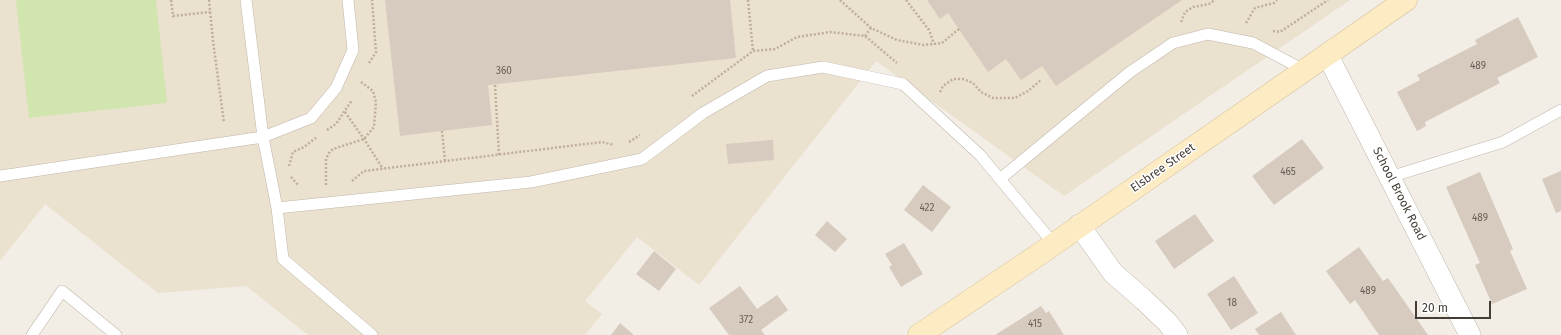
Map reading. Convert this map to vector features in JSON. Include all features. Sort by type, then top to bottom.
[{"type":"street","name":"Elsbree Street","points":[[919,335],[1406,0]]},
{"type":"street","name":"School Brook Road","points":[[1327,54],[1470,335]]},
{"type":"street","points":[[1079,225],[1113,273],[1168,322],[1177,335]]},
{"type":"lane","points":[[246,0],[263,137],[277,208],[283,259],[372,335]]},
{"type":"lane","points":[[0,176],[263,137],[311,118],[336,88],[353,50],[348,0]]},
{"type":"lane","points":[[1000,179],[1130,72],[1173,43],[1208,34],[1253,43],[1304,70]]},
{"type":"lane","points":[[277,208],[531,182],[642,159],[703,113],[766,76],[822,67],[903,84],[980,155],[1053,243]]},
{"type":"lane","points":[[1390,177],[1503,142],[1561,110]]},
{"type":"lane","points":[[32,335],[62,291],[116,335]]},
{"type":"path","points":[[171,0],[173,16],[210,12]]},
{"type":"path","points":[[209,0],[212,41],[224,123]]},
{"type":"path","points":[[748,0],[752,51]]},
{"type":"path","points":[[840,0],[871,28],[897,40],[924,45],[942,43],[959,29]]},
{"type":"path","points":[[906,0],[929,30],[934,44]]},
{"type":"path","points":[[1181,22],[1185,12],[1193,7],[1209,4],[1215,0]]},
{"type":"path","points":[[1245,25],[1255,8],[1274,3],[1277,0]]},
{"type":"path","points":[[1280,32],[1328,0]]},
{"type":"path","points":[[865,36],[871,28]]},
{"type":"path","points":[[940,92],[943,86],[954,79],[963,79],[973,83],[981,92],[992,98],[1015,98],[1028,91],[1041,80]]},
{"type":"path","points":[[326,186],[326,159],[333,149],[364,139],[374,127],[376,102],[373,91],[361,82]]},
{"type":"path","points":[[495,85],[499,155]]},
{"type":"path","points":[[345,112],[383,168]]},
{"type":"path","points":[[442,131],[445,161]]},
{"type":"shaded area","points":[[0,0],[1350,0],[1064,196],[876,61],[699,285],[637,237],[585,301],[602,314],[585,335],[308,335],[246,286],[158,293],[45,204],[0,261]]},
{"type":"green space","points":[[16,0],[156,0],[167,103],[29,118]]},
{"type":"building","points":[[385,0],[730,0],[736,58],[488,85],[492,125],[400,136]]},
{"type":"building","points":[[927,0],[1182,0],[1056,86],[1042,66],[1021,80],[1006,59],[988,72],[948,13],[940,19]]},
{"type":"building","points":[[1518,17],[1538,57],[1497,78],[1500,83],[1425,122],[1426,126],[1417,131],[1397,92],[1420,80],[1417,75],[1477,44],[1475,40]]},
{"type":"building","points":[[1302,139],[1324,168],[1274,205],[1252,176]]},
{"type":"building","points":[[773,140],[774,160],[728,164],[726,144]]},
{"type":"building","points":[[1561,171],[1561,211],[1556,213],[1542,179]]},
{"type":"building","points":[[1480,172],[1513,249],[1510,251],[1527,289],[1492,304],[1475,265],[1480,263],[1446,187]]},
{"type":"building","points":[[923,185],[951,207],[932,232],[904,210]]},
{"type":"building","points":[[1195,214],[1214,241],[1174,269],[1155,241]]},
{"type":"building","points":[[827,221],[847,239],[835,252],[815,235]]},
{"type":"building","points":[[904,243],[923,274],[901,287],[889,267],[892,265],[885,254]]},
{"type":"building","points":[[1359,247],[1383,281],[1388,278],[1428,335],[1379,335],[1355,300],[1350,304],[1326,271]]},
{"type":"building","points":[[654,251],[676,269],[659,291],[636,274]]},
{"type":"building","points":[[1234,276],[1258,313],[1231,330],[1207,294]]},
{"type":"building","points":[[740,286],[757,309],[777,295],[788,310],[761,330],[765,335],[729,335],[709,308]]},
{"type":"building","points":[[1041,306],[1046,313],[1049,311],[1064,335],[995,335]]},
{"type":"building","points":[[1281,312],[1296,335],[1259,335],[1255,329]]},
{"type":"building","points":[[620,323],[634,335],[611,335]]}]
